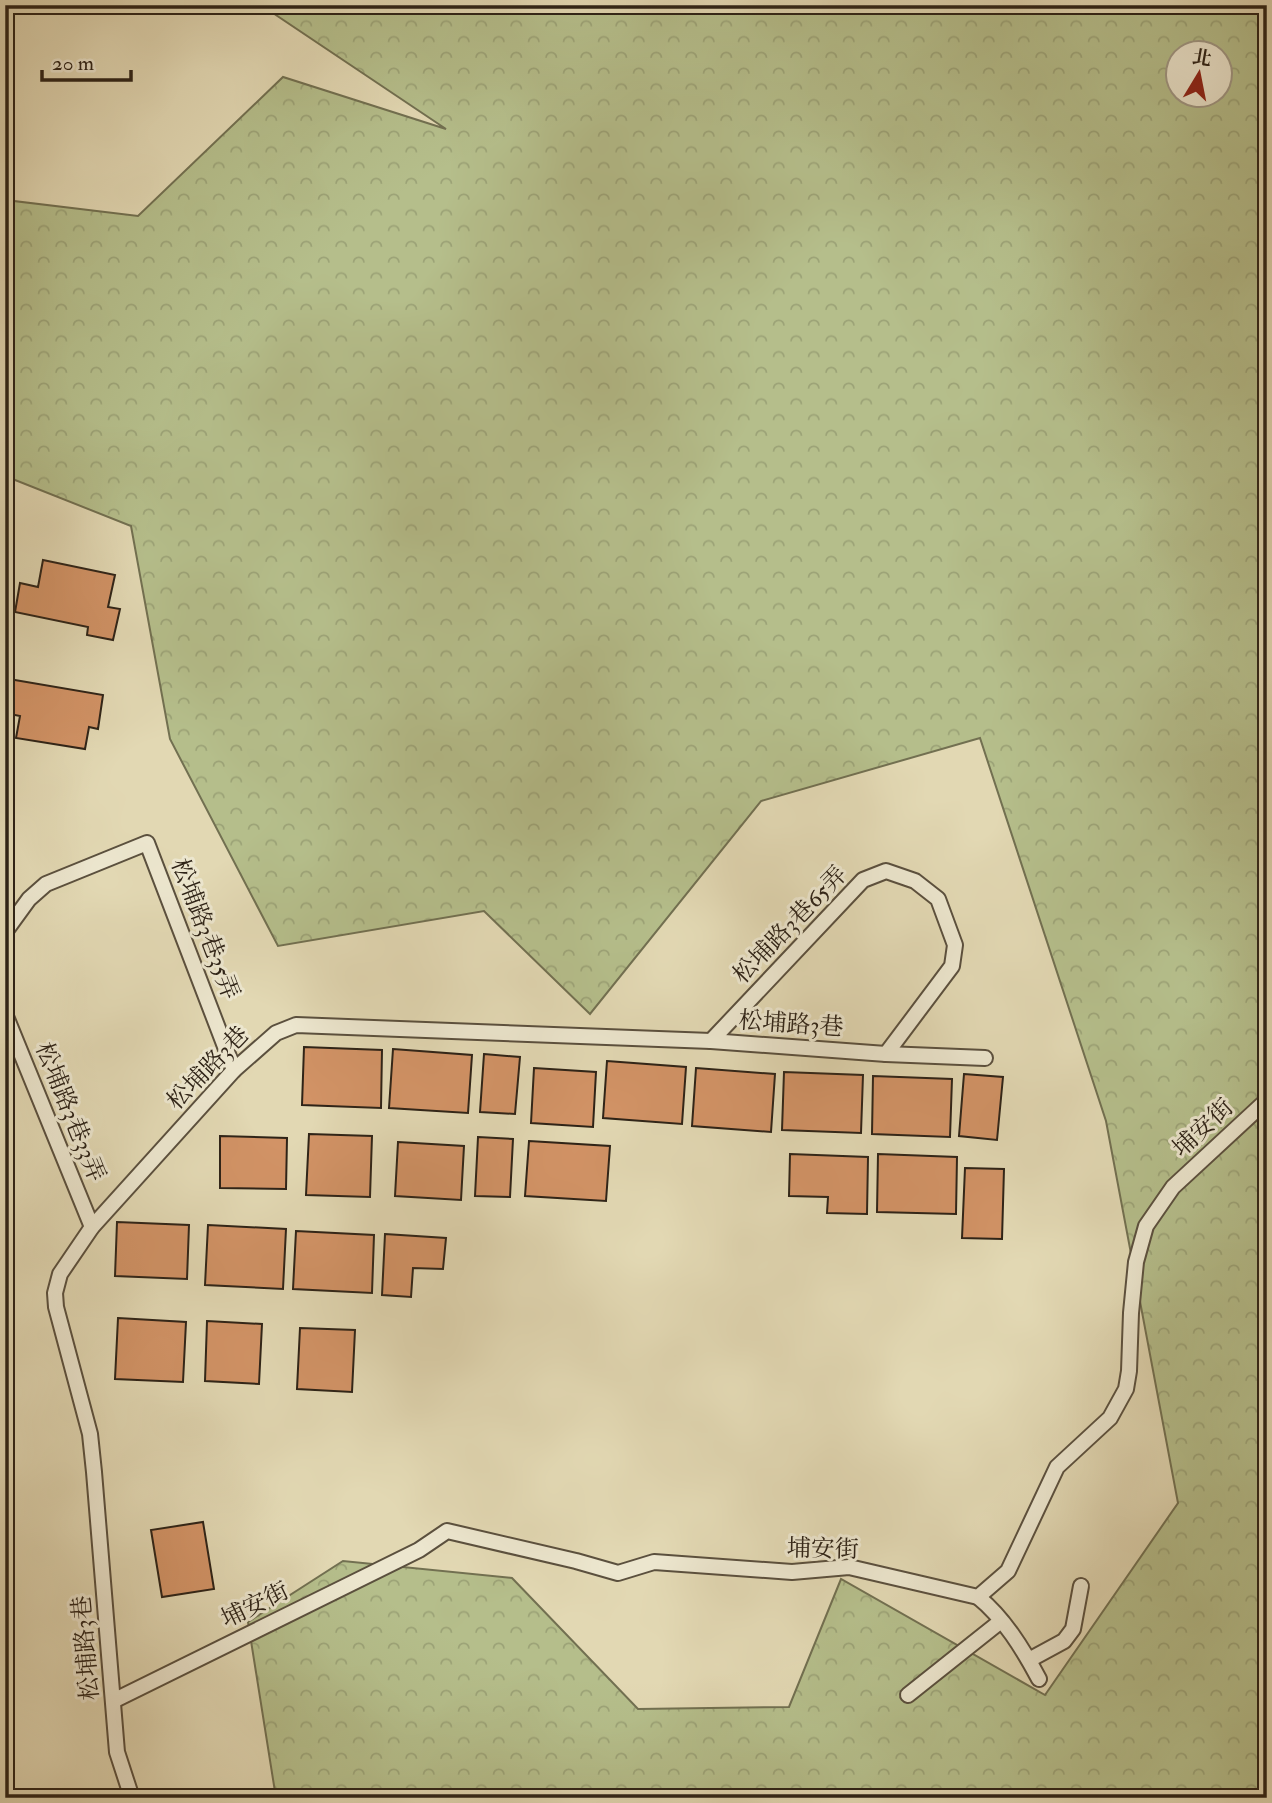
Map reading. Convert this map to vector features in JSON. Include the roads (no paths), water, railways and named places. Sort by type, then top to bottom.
[{"type":"lane","name":"松埔路3巷35弄","points":[[5,932],[29,899],[46,884],[147,843],[234,1070]]},
{"type":"lane","name":"松埔路3巷65弄","points":[[711,1041],[863,880],[886,871],[915,881],[938,899],[955,945],[952,966],[886,1054]]},
{"type":"lane","name":"松埔路3巷33弄","points":[[5,1014],[92,1227]]},
{"type":"lane","name":"松埔路3巷","points":[[132,1798],[117,1752],[90,1434],[56,1307],[55,1293],[60,1274],[92,1227],[234,1070],[276,1033],[296,1025],[711,1041],[886,1054],[985,1058]]},
{"type":"lane","name":"埔安街","points":[[113,1701],[419,1550],[447,1531],[618,1573],[654,1562],[792,1572],[849,1567],[978,1597],[1008,1571],[1057,1467],[1110,1418],[1126,1389],[1136,1262],[1146,1226],[1173,1187],[1267,1100]]},
{"type":"lane","points":[[1029,1660],[1064,1641],[1073,1629],[1081,1586]]},
{"type":"lane","points":[[978,1597],[1001,1621],[1039,1679]]},
{"type":"lane","points":[[908,1695],[1001,1621]]}]
